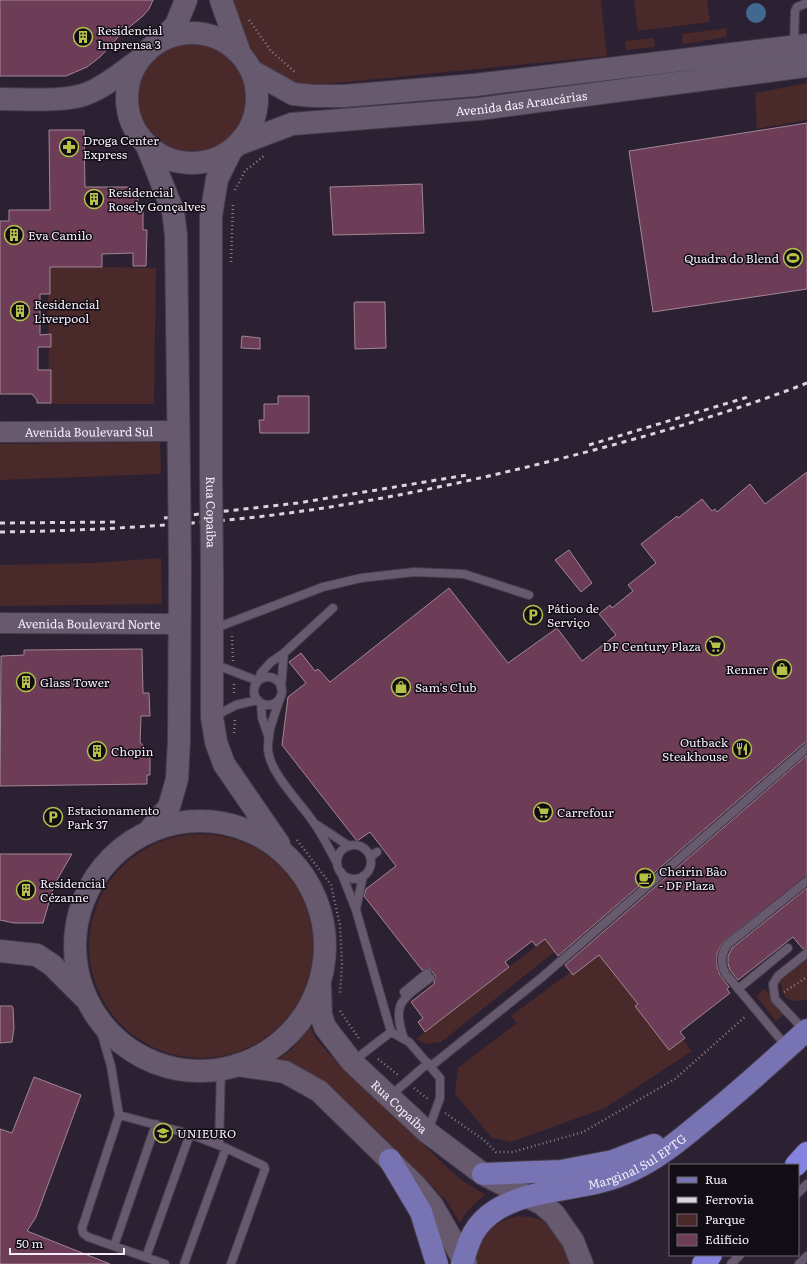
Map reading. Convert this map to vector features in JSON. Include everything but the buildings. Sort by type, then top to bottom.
[{"type":"highway","points":[[797,1164],[807,1153]]},
{"type":"highway","points":[[703,1264],[710,1256]]},
{"type":"main road","points":[[0,99],[63,98],[86,94],[106,84],[138,61],[149,49],[162,40],[176,25],[186,0]]},
{"type":"main road","points":[[147,146],[166,158],[188,163],[211,161],[235,147],[250,128],[257,109],[257,89],[252,71],[239,51],[221,0]]},
{"type":"main road","points":[[162,40],[177,34],[194,32],[225,41],[239,51]]},
{"type":"main road","name":"Avenida das Araucárias","points":[[252,71],[293,94],[313,96],[344,96],[475,85],[800,45]]},
{"type":"main road","points":[[138,61],[129,82],[127,105],[133,127],[147,146],[173,211],[176,235],[180,569],[179,740],[177,779],[169,806],[149,831],[116,853],[91,884],[77,920],[75,960],[85,997],[98,1020],[117,1041],[134,1053],[166,1067],[194,1071],[229,1067],[285,1072],[319,1091],[390,1160],[432,1205],[464,1262]]},
{"type":"main road","name":"Avenida das Araucárias","points":[[235,147],[292,124],[478,109],[807,66]]},
{"type":"main road","points":[[475,85],[478,109]]},
{"type":"main road","name":"Rua Copaíba","points":[[235,147],[217,179],[211,216],[212,717],[216,742],[224,764],[291,846]]},
{"type":"main road","points":[[149,831],[185,821],[222,822],[291,846],[309,883],[321,914],[325,948],[320,982],[307,1009],[288,1034],[265,1053],[229,1067]]},
{"type":"main road","points":[[0,950],[37,955],[52,965],[85,997]]},
{"type":"main road","name":"Rua Copaíba","points":[[320,982],[321,1016],[325,1027],[360,1057],[390,1097],[428,1132],[483,1174],[526,1198],[542,1204],[554,1214],[573,1241],[582,1264]]},
{"type":"main road","name":"Marginal Sul EPTG","points":[[464,1262],[467,1242],[476,1226],[497,1210],[526,1198],[624,1175],[664,1153],[754,1079],[806,1031]]},
{"type":"main road","points":[[483,1174],[560,1171],[613,1161],[700,1124]]},
{"type":"main road","points":[[390,1160],[421,1212],[437,1264]]},
{"type":"street","name":"Avenida Boulevard Sul","points":[[0,432],[178,431]]},
{"type":"street","name":"Avenida Boulevard Norte","points":[[0,623],[179,624]]},
{"type":"lane","points":[[800,45],[795,11],[797,7],[807,3]]},
{"type":"lane","points":[[212,630],[323,587],[361,578],[414,572],[464,574],[529,595]]},
{"type":"lane","points":[[269,738],[262,718],[260,701],[254,692],[261,673],[333,608]]},
{"type":"lane","points":[[284,653],[281,691],[269,738],[268,749],[277,772],[314,824],[341,872],[356,910],[390,1030],[404,1039],[430,1065],[440,1078],[440,1098],[428,1132]]},
{"type":"lane","points":[[212,662],[221,668],[259,680],[264,677],[275,679],[281,691]]},
{"type":"lane","points":[[212,717],[236,705],[260,701],[273,704],[281,691]]},
{"type":"lane","points":[[390,1097],[406,1082],[541,978],[807,748]]},
{"type":"lane","points":[[314,824],[349,846],[360,846],[374,855],[370,868],[363,876],[359,878],[349,878],[341,872]]},
{"type":"lane","points":[[360,846],[367,840]]},
{"type":"lane","points":[[337,863],[340,853],[349,846]]},
{"type":"lane","points":[[356,910],[363,876]]},
{"type":"lane","points":[[788,1048],[725,973],[722,965],[721,954],[728,944],[807,881]]},
{"type":"lane","points":[[738,989],[788,948]]},
{"type":"lane","points":[[806,1031],[775,999],[773,984],[778,976],[807,953]]},
{"type":"lane","points":[[360,1057],[390,1030],[395,1004],[403,992],[428,976],[404,998],[400,1004],[398,1012],[404,1039]]},
{"type":"lane","points":[[98,1020],[111,1066],[119,1115],[82,1228],[83,1233],[114,1246],[166,1264]]},
{"type":"lane","points":[[184,1264],[222,1146],[229,1067]]},
{"type":"lane","points":[[119,1115],[190,1134],[261,1163],[265,1169],[231,1264]]},
{"type":"lane","points":[[114,1246],[156,1124]]},
{"type":"lane","points":[[146,1257],[190,1134]]},
{"type":"lane","points":[[799,1192],[807,1184]]},
{"type":"lane","points":[[731,1264],[739,1256]]},
{"type":"lane","points":[[799,1264],[807,1256]]},
{"type":"path","points":[[246,16],[271,51],[300,77]]},
{"type":"path","points":[[234,192],[245,171],[267,154]]},
{"type":"path","points":[[231,265],[233,199]]},
{"type":"path","points":[[234,740],[236,705]]},
{"type":"path","points":[[291,846],[331,885],[340,925],[342,964],[340,1002]]},
{"type":"path","points":[[775,999],[807,977]]},
{"type":"path","points":[[339,1010],[360,1057],[406,1082],[436,1106],[484,1140],[496,1152],[513,1152],[583,1132],[675,1080],[738,1023],[755,1010]]},
{"type":"green space","points":[[230,0],[601,0],[607,56],[307,86],[280,77],[261,63],[242,33]]},
{"type":"green space","points":[[634,0],[707,0],[710,22],[638,31]]},
{"type":"green space","points":[[727,28],[726,37],[683,44],[682,34]]},
{"type":"green space","points":[[191,37],[203,38],[214,42],[224,47],[233,55],[241,64],[246,74],[250,85],[250,109],[246,120],[241,130],[233,139],[224,147],[214,152],[203,156],[191,157],[179,156],[168,152],[158,147],[149,139],[141,130],[136,120],[132,109],[131,97],[132,85],[136,74],[141,64],[149,55],[158,47],[168,42],[179,38]]},
{"type":"green space","points":[[654,38],[655,47],[626,50],[625,41]]},
{"type":"green space","points":[[807,83],[807,120],[757,129],[755,93]]},
{"type":"green space","points":[[48,266],[156,268],[154,404],[49,404]]},
{"type":"green space","points":[[160,442],[161,474],[0,480],[0,444]]},
{"type":"green space","points":[[161,558],[162,604],[0,606],[0,565],[93,563]]},
{"type":"green space","points":[[201,834],[223,836],[254,847],[272,859],[288,875],[300,893],[308,914],[311,924],[313,946],[311,968],[300,999],[288,1017],[272,1033],[254,1045],[233,1053],[223,1056],[201,1058],[179,1056],[148,1045],[130,1033],[114,1017],[102,999],[94,978],[91,968],[89,946],[91,924],[102,893],[114,875],[130,859],[148,847],[169,839],[179,836]]},
{"type":"green space","points":[[548,937],[558,949],[441,1042],[426,1044],[416,1039]]},
{"type":"green space","points":[[599,938],[692,1051],[605,1108],[511,1142],[492,1138],[455,1094],[458,1068],[517,1023],[511,1016],[573,970],[567,962]]},
{"type":"green space","points":[[807,957],[807,1000],[793,1001],[785,997],[780,981],[784,975]]},
{"type":"green space","points":[[765,989],[785,1014],[776,1021],[756,996]]},
{"type":"green space","points":[[310,1026],[316,1039],[334,1059],[451,1171],[467,1184],[486,1195],[471,1208],[460,1223],[448,1203],[434,1188],[317,1080],[276,1061],[293,1048]]},
{"type":"green space","points":[[517,1216],[541,1219],[555,1228],[564,1242],[571,1264],[476,1264],[478,1246],[487,1232],[500,1223]]},
{"type":"water","points":[[756,3],[763,6],[766,13],[763,20],[756,23],[749,20],[746,13],[749,6]]},
{"type":"railway","points":[[0,532],[155,526],[217,521],[292,513],[379,499],[465,481],[594,450],[701,420],[807,383]]},
{"type":"railway","points":[[589,445],[748,397]]},
{"type":"railway","points":[[164,518],[298,503],[467,475]]},
{"type":"railway","points":[[0,523],[120,522]]},
{"type":"place","name":"Residencial Imprensa 3","points":[[83,37]]},
{"type":"place","name":"Droga Center Express","points":[[69,147]]},
{"type":"place","name":"Residencial Rosely Gonçalves","points":[[94,199]]},
{"type":"place","name":"Eva Camilo","points":[[14,235]]},
{"type":"place","name":"Quadra do Blend","points":[[793,258]]},
{"type":"place","name":"Residencial Liverpool","points":[[20,311]]},
{"type":"place","name":"Pátioo de Serviço","points":[[533,615]]},
{"type":"place","name":"DF Century Plaza","points":[[715,646]]},
{"type":"place","name":"Renner","points":[[782,669]]},
{"type":"place","name":"Glass Tower","points":[[26,682]]},
{"type":"place","name":"Sam's Club","points":[[401,687]]},
{"type":"place","name":"Outback Steakhouse","points":[[742,749]]},
{"type":"place","name":"Chopin","points":[[97,751]]},
{"type":"place","name":"Carrefour","points":[[543,812]]},
{"type":"place","name":"Estacionamento Park 37","points":[[53,817]]},
{"type":"place","name":"Cheirin Bão - DF Plaza","points":[[645,878]]},
{"type":"place","name":"Residencial Cézanne","points":[[26,890]]},
{"type":"place","name":"UNIEURO","points":[[163,1133]]}]
